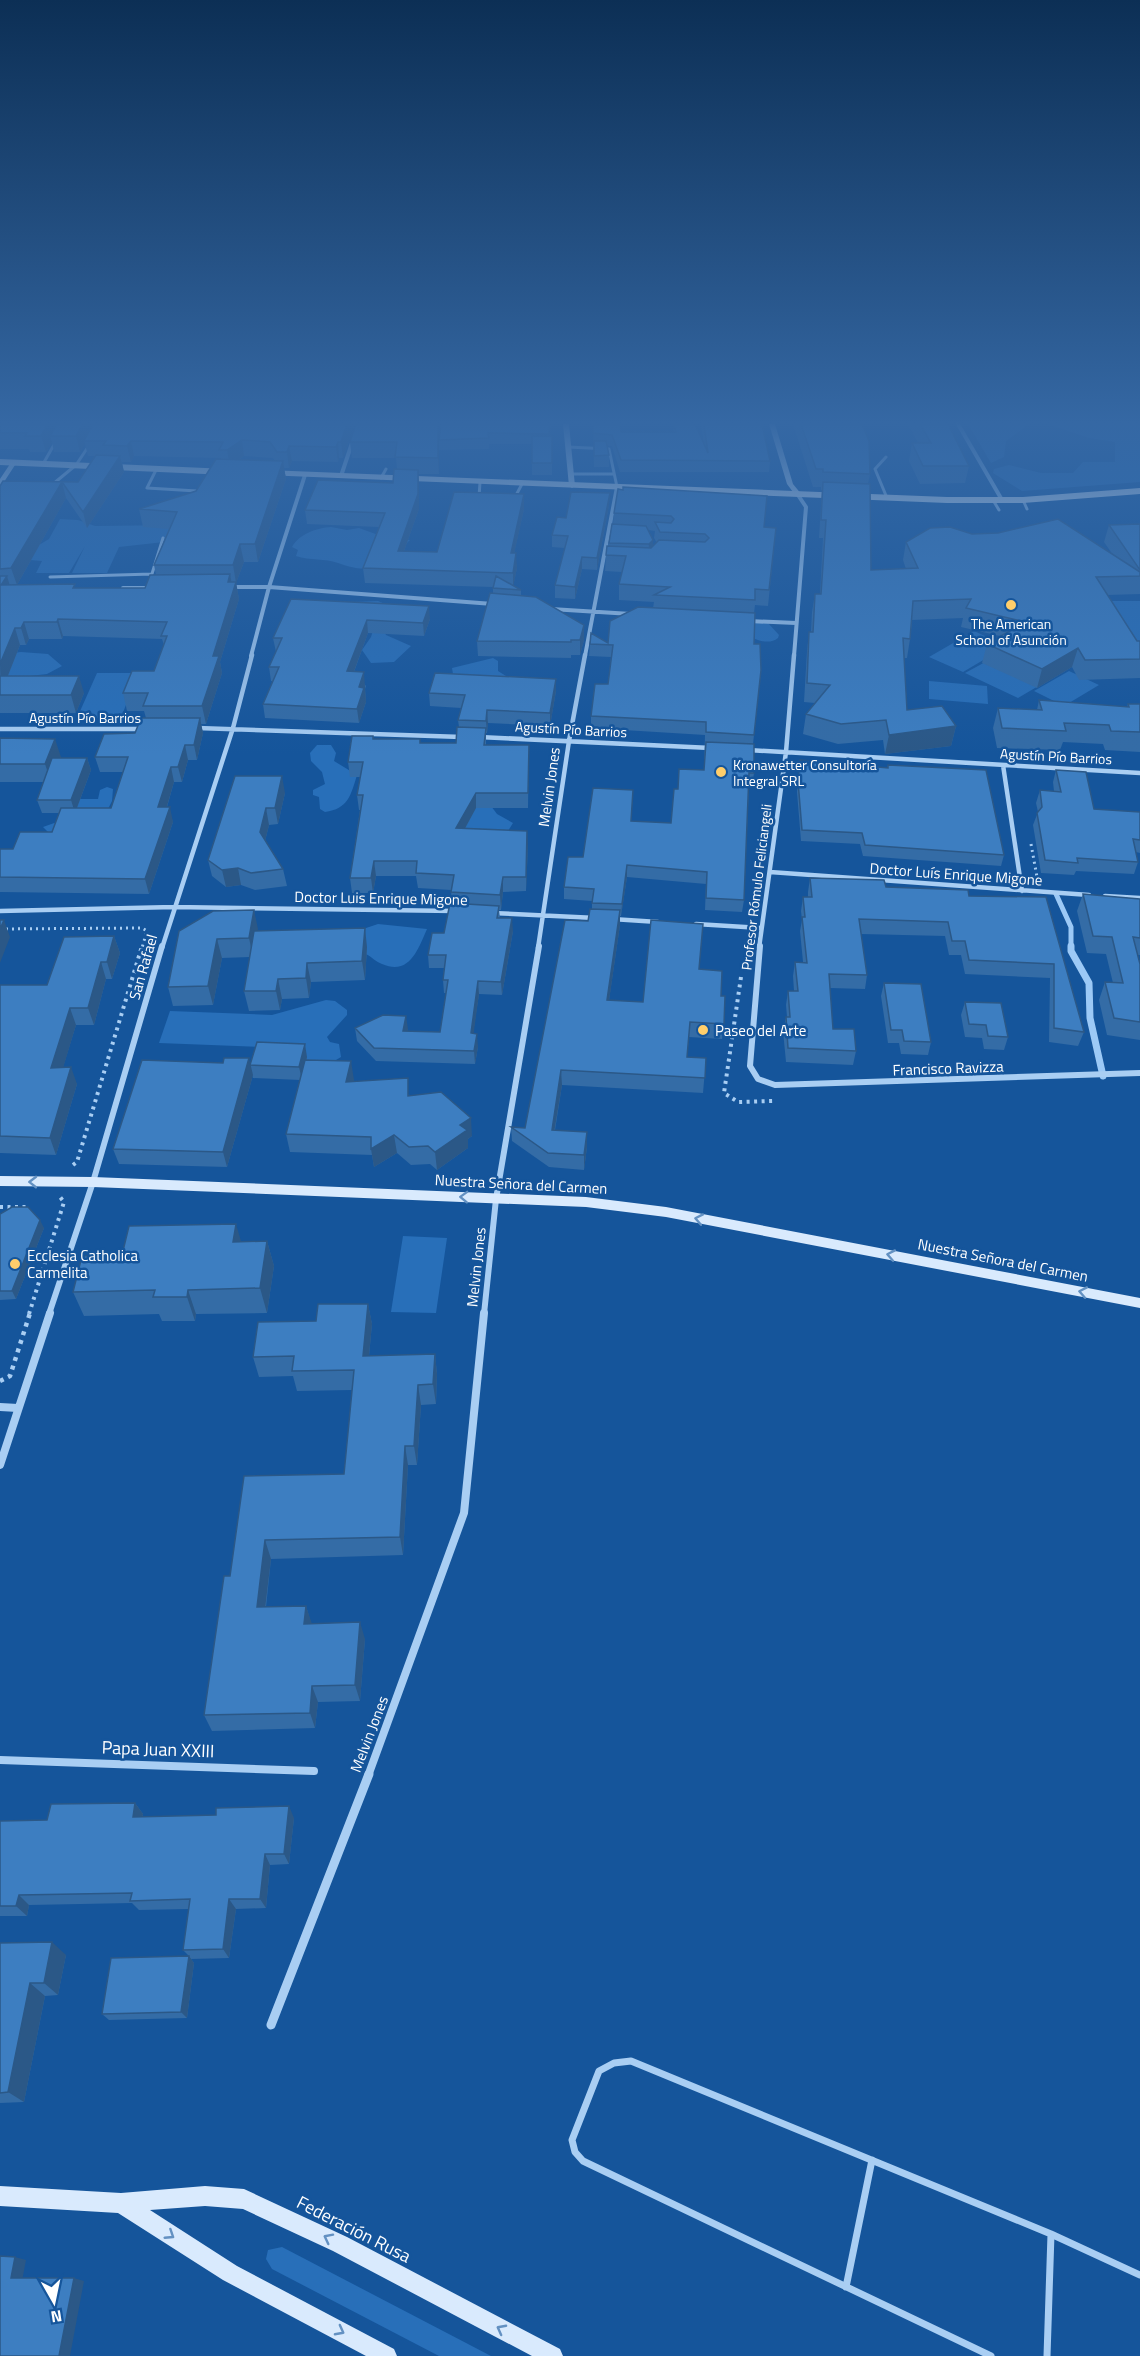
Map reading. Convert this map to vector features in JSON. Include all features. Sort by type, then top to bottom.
[{"type":"street","name":"San Rafael","points":[[0,1465],[93,1182],[174,907],[233,728],[269,587],[286,534]]},
{"type":"street","name":"Melvin Jones","points":[[271,2025],[374,1762],[464,1513],[496,1199],[544,914],[569,741],[604,558],[612,534]]},
{"type":"street","name":"Profesor Rómulo Feliciangeli","points":[[758,1079],[750,1066],[761,928],[786,752],[804,534]]},
{"type":"street","points":[[225,588],[269,587],[501,605]]},
{"type":"street","points":[[114,588],[160,588]]},
{"type":"street","points":[[547,609],[641,615]]},
{"type":"street","points":[[736,620],[796,623]]},
{"type":"street","points":[[186,728],[464,737]]},
{"type":"street","name":"Agustín Pío Barrios","points":[[0,729],[151,729]]},
{"type":"street","name":"Agustín Pío Barrios","points":[[476,737],[717,749]]},
{"type":"street","name":"Agustín Pío Barrios","points":[[740,750],[1140,773]]},
{"type":"street","points":[[1003,765],[1022,891]]},
{"type":"street","name":"Doctor Luís Enrique Migone","points":[[770,872],[1091,896]]},
{"type":"street","points":[[1102,896],[1140,898]]},
{"type":"street","name":"Doctor Luis Enrique Migone","points":[[0,911],[174,907],[348,908],[464,912]]},
{"type":"street","name":"Doctor Luis Enrique Migone","points":[[487,912],[670,922]]},
{"type":"street","points":[[692,924],[761,928]]},
{"type":"street","name":"Francisco Ravizza","points":[[758,1079],[775,1085],[1140,1073]]},
{"type":"street","name":"Nuestra Señora del Carmen","points":[[0,1181],[93,1182],[586,1202],[666,1212],[1140,1303]]},
{"type":"street","points":[[0,1407],[18,1408]]},
{"type":"street","name":"Papa Juan XXIII","points":[[0,1760],[314,1771]]},
{"type":"street","name":"Federación Rusa","points":[[0,2196],[121,2203],[205,2196],[244,2199],[322,2235],[553,2356]]},
{"type":"street","name":"Federación Rusa","points":[[121,2203],[230,2273],[387,2356]]},
{"type":"lane","points":[[149,588],[163,538]]},
{"type":"lane","points":[[604,558],[614,558]]},
{"type":"lane","points":[[50,577],[152,574]]},
{"type":"lane","points":[[991,2356],[583,2161],[575,2152],[572,2140],[599,2071],[614,2062],[632,2061],[1051,2234],[1140,2275]]},
{"type":"lane","points":[[846,2287],[872,2160]]},
{"type":"lane","points":[[1047,2356],[1051,2234]]},
{"type":"path","name":"San Rafael","points":[[0,929],[142,927],[147,931],[77,1162]]},
{"type":"path","name":"Profesor Rómulo Feliciangeli","points":[[724,1093],[741,976]]},
{"type":"path","points":[[0,1382],[10,1376],[64,1202],[60,1197]]},
{"type":"path","points":[[0,1207],[27,1205],[24,1215]]},
{"type":"shaded area","points":[[52,534],[177,534],[173,541],[119,547],[107,573],[72,573],[85,546],[69,573],[36,573],[42,561],[30,560],[34,548],[49,539]]},
{"type":"shaded area","points":[[375,534],[410,540],[380,569],[358,568],[333,561],[296,556],[298,550],[292,547],[304,535]]},
{"type":"shaded area","points":[[378,601],[397,609],[386,635],[411,646],[394,662],[371,663],[362,650],[371,637],[378,614],[350,605],[352,602]]},
{"type":"shaded area","points":[[1100,601],[1140,601],[1140,656]]},
{"type":"shaded area","points":[[725,620],[768,623],[779,635],[772,641],[765,642],[751,637]]},
{"type":"shaded area","points":[[974,631],[1007,646],[963,672],[929,657]]},
{"type":"shaded area","points":[[13,653],[48,654],[62,666],[47,674],[21,677],[21,699],[0,663]]},
{"type":"shaded area","points":[[493,658],[498,661],[498,671],[511,679],[453,674],[452,668]]},
{"type":"shaded area","points":[[989,660],[1040,685],[1018,698],[965,673]]},
{"type":"shaded area","points":[[1069,671],[1099,685],[1064,706],[1034,691]]},
{"type":"shaded area","points":[[97,673],[138,673],[121,718],[77,718]]},
{"type":"shaded area","points":[[929,681],[987,686],[988,704],[929,699]]},
{"type":"shaded area","points":[[317,745],[331,745],[336,753],[334,761],[357,775],[344,804],[325,812],[320,809],[319,797],[313,795],[313,790],[325,784],[322,772],[311,761],[310,753]]},
{"type":"shaded area","points":[[107,787],[113,789],[112,801],[108,809],[51,835],[43,827],[57,822],[80,799],[98,799],[100,790]]},
{"type":"shaded area","points":[[406,791],[491,806],[497,814],[513,823],[508,831],[461,835]]},
{"type":"shaded area","points":[[378,924],[427,929],[412,959],[400,966],[392,967],[366,954],[363,929]]},
{"type":"shaded area","points":[[326,1000],[335,1001],[347,1010],[347,1015],[327,1037],[330,1042],[339,1044],[341,1057],[326,1066],[262,1047],[159,1043],[170,1011],[272,1015]]},
{"type":"shaded area","points":[[403,1236],[447,1238],[436,1313],[391,1312]]},
{"type":"shaded area","points":[[282,2247],[491,2356],[439,2356],[272,2269],[266,2259],[268,2250]]},
{"type":"building","points":[[0,534],[31,534],[11,568],[0,569]]},
{"type":"building","points":[[167,534],[258,534],[255,544],[240,544],[233,565],[154,565]]},
{"type":"building","points":[[377,534],[404,534],[398,551],[437,552],[442,534],[515,534],[511,553],[516,553],[513,573],[363,568]]},
{"type":"building","points":[[602,534],[597,558],[582,557],[575,587],[555,585],[568,536],[552,535]]},
{"type":"building","points":[[610,534],[650,534],[653,540],[649,544],[609,543]]},
{"type":"building","points":[[705,534],[775,534],[769,590],[755,589],[755,600],[654,595],[670,587],[619,584],[626,556],[606,555],[607,546],[651,548],[659,540],[705,542],[709,538]]},
{"type":"building","points":[[825,534],[871,534],[871,570],[918,568],[906,542],[920,534],[1081,534],[1140,572],[1140,576],[1096,577],[1137,641],[1140,641],[1140,659],[1085,660],[1078,648],[1042,669],[987,644],[1025,622],[966,608],[971,599],[913,601],[910,639],[903,638],[907,710],[942,706],[956,726],[889,735],[886,720],[841,724],[806,714],[830,685],[807,683],[809,632],[813,632],[815,594],[821,594]]},
{"type":"building","points":[[1115,534],[1140,534],[1140,570]]},
{"type":"building","points":[[230,574],[228,582],[236,582],[213,656],[219,656],[202,706],[143,706],[148,693],[123,693],[132,671],[154,671],[167,636],[161,636],[167,622],[58,619],[57,622],[24,622],[21,628],[15,628],[0,664],[0,576],[7,576],[1,585],[75,584],[73,588],[145,588],[150,575]]},
{"type":"building","points":[[496,576],[521,590],[493,588]]},
{"type":"building","points":[[490,593],[536,597],[584,625],[580,640],[571,640],[571,642],[477,641]]},
{"type":"building","points":[[291,599],[429,606],[423,623],[367,620],[347,671],[364,672],[359,687],[364,688],[357,709],[263,704],[279,667],[269,667],[282,638],[273,638]]},
{"type":"building","points":[[638,607],[755,613],[754,644],[760,644],[761,670],[754,735],[706,732],[706,722],[591,716],[595,684],[608,684],[613,645],[590,644],[591,633],[608,643],[610,621]]},
{"type":"building","points":[[435,673],[556,679],[550,713],[487,710],[486,721],[458,720],[465,695],[429,693]]},
{"type":"building","points":[[0,676],[79,676],[71,695],[0,695]]},
{"type":"building","points":[[1039,700],[1129,707],[1128,704],[1140,704],[1140,732],[1111,731],[1109,725],[1064,723],[1066,731],[1002,728],[998,708],[1042,710]]},
{"type":"building","points":[[141,718],[200,718],[194,745],[185,745],[178,767],[171,767],[158,807],[170,807],[145,879],[0,877],[0,849],[13,849],[20,832],[52,832],[61,808],[111,808],[128,757],[95,757],[104,734],[135,733]]},
{"type":"building","points":[[457,727],[486,728],[484,745],[529,745],[528,793],[476,793],[456,828],[527,831],[526,877],[503,877],[500,895],[451,892],[454,875],[416,873],[417,861],[374,861],[371,878],[350,878],[363,795],[357,795],[363,762],[348,762],[352,736],[373,736],[373,739],[420,739],[420,743],[456,743]]},
{"type":"building","points":[[0,738],[55,739],[45,764],[0,764]]},
{"type":"building","points":[[706,742],[754,744],[754,773],[749,773],[744,900],[706,898],[707,872],[627,865],[622,904],[592,903],[594,889],[564,887],[568,857],[583,857],[593,788],[633,790],[631,821],[671,823],[674,789],[678,789],[679,769],[704,770]]},
{"type":"building","points":[[52,758],[87,758],[71,800],[37,800]]},
{"type":"building","points":[[800,760],[888,768],[888,765],[986,770],[1004,855],[865,845],[862,833],[802,830],[798,781]]},
{"type":"building","points":[[1056,770],[1086,772],[1094,809],[1140,812],[1140,840],[1133,839],[1138,862],[1077,858],[1078,863],[1045,860],[1037,813],[1042,807],[1040,790],[1061,792]]},
{"type":"building","points":[[235,776],[282,776],[275,808],[266,808],[260,832],[283,869],[251,873],[238,868],[222,870],[208,860]]},
{"type":"building","points":[[810,878],[884,880],[886,887],[968,890],[969,896],[1046,897],[1084,1032],[1054,1028],[1054,964],[969,960],[965,941],[952,941],[948,922],[859,919],[867,975],[829,974],[833,1029],[854,1029],[856,1051],[788,1048],[786,1017],[790,1017],[788,991],[798,991],[795,962],[807,963],[802,917],[805,917],[803,897],[812,897]]},
{"type":"building","points":[[1083,894],[1140,899],[1140,938],[1133,937],[1140,964],[1140,1022],[1114,1018],[1105,982],[1123,983],[1112,937],[1093,936]]},
{"type":"building","points":[[450,903],[499,906],[497,918],[512,918],[501,982],[478,981],[471,1033],[477,1034],[474,1051],[374,1048],[355,1028],[383,1015],[406,1016],[403,1031],[440,1032],[448,980],[443,980],[446,955],[428,955],[432,933],[444,933]]},
{"type":"building","points":[[590,909],[620,910],[607,1000],[643,1002],[651,920],[703,924],[699,969],[722,971],[721,996],[725,996],[724,1024],[690,1022],[687,1057],[706,1058],[705,1078],[561,1070],[552,1130],[587,1132],[584,1155],[548,1153],[511,1127],[525,1128],[565,920],[588,921]]},
{"type":"building","points":[[254,910],[249,938],[217,939],[208,986],[168,987],[179,931],[213,911]]},
{"type":"building","points":[[365,928],[362,961],[307,963],[306,978],[278,979],[276,991],[244,991],[254,931]]},
{"type":"building","points":[[114,936],[107,962],[101,962],[88,1008],[70,1008],[51,1068],[71,1067],[50,1138],[0,1136],[0,985],[47,985],[64,937]]},
{"type":"building","points":[[884,983],[921,984],[931,1042],[904,1041],[902,1030],[891,1030]]},
{"type":"building","points":[[965,1002],[1001,1003],[1008,1037],[988,1036],[986,1025],[969,1024]]},
{"type":"building","points":[[257,1042],[305,1044],[299,1067],[250,1065]]},
{"type":"building","points":[[224,1058],[249,1058],[223,1152],[113,1149],[142,1060],[223,1063]]},
{"type":"building","points":[[305,1060],[351,1061],[346,1082],[408,1078],[408,1096],[441,1092],[471,1118],[460,1125],[467,1130],[435,1152],[428,1146],[409,1147],[394,1135],[371,1149],[371,1137],[286,1134]]},
{"type":"building","name":"Ecclesia Catholica Carmelita","points":[[12,1207],[28,1207],[40,1220],[12,1291],[0,1291],[0,1214]]},
{"type":"building","points":[[236,1224],[233,1242],[267,1241],[260,1288],[188,1290],[187,1297],[153,1297],[155,1290],[73,1292],[82,1256],[122,1255],[129,1226]]},
{"type":"building","points":[[318,1304],[368,1304],[363,1356],[435,1354],[433,1384],[418,1385],[414,1446],[405,1446],[400,1537],[265,1540],[257,1607],[306,1606],[304,1624],[360,1622],[355,1685],[312,1686],[310,1713],[204,1715],[224,1576],[230,1576],[244,1476],[344,1474],[354,1370],[292,1371],[294,1356],[253,1357],[258,1322],[316,1321]]},
{"type":"building","points":[[135,1803],[133,1817],[216,1815],[216,1808],[289,1806],[284,1854],[265,1854],[260,1899],[229,1899],[223,1949],[183,1950],[190,1899],[130,1901],[132,1893],[19,1895],[16,1906],[0,1906],[0,1821],[47,1820],[51,1804]]},
{"type":"building","points":[[52,1942],[44,1983],[30,1983],[8,2092],[0,2093],[0,1943]]},
{"type":"building","points":[[189,1956],[181,2012],[102,2014],[111,1958]]},
{"type":"building","points":[[0,2256],[15,2257],[11,2278],[74,2278],[59,2356],[0,2356]]},
{"type":"waterway","points":[[1056,894],[1071,927],[1071,951],[1089,983],[1090,1018],[1103,1076]]},
{"type":"place","name":"The American School of Asunción","points":[[1011,605]]},
{"type":"place","name":"Kronawetter Consultoría Integral SRL","points":[[721,772]]},
{"type":"place","name":"Paseo del Arte","points":[[703,1030]]},
{"type":"place","name":"Ecclesia Catholica Carmelita","points":[[15,1264]]}]
